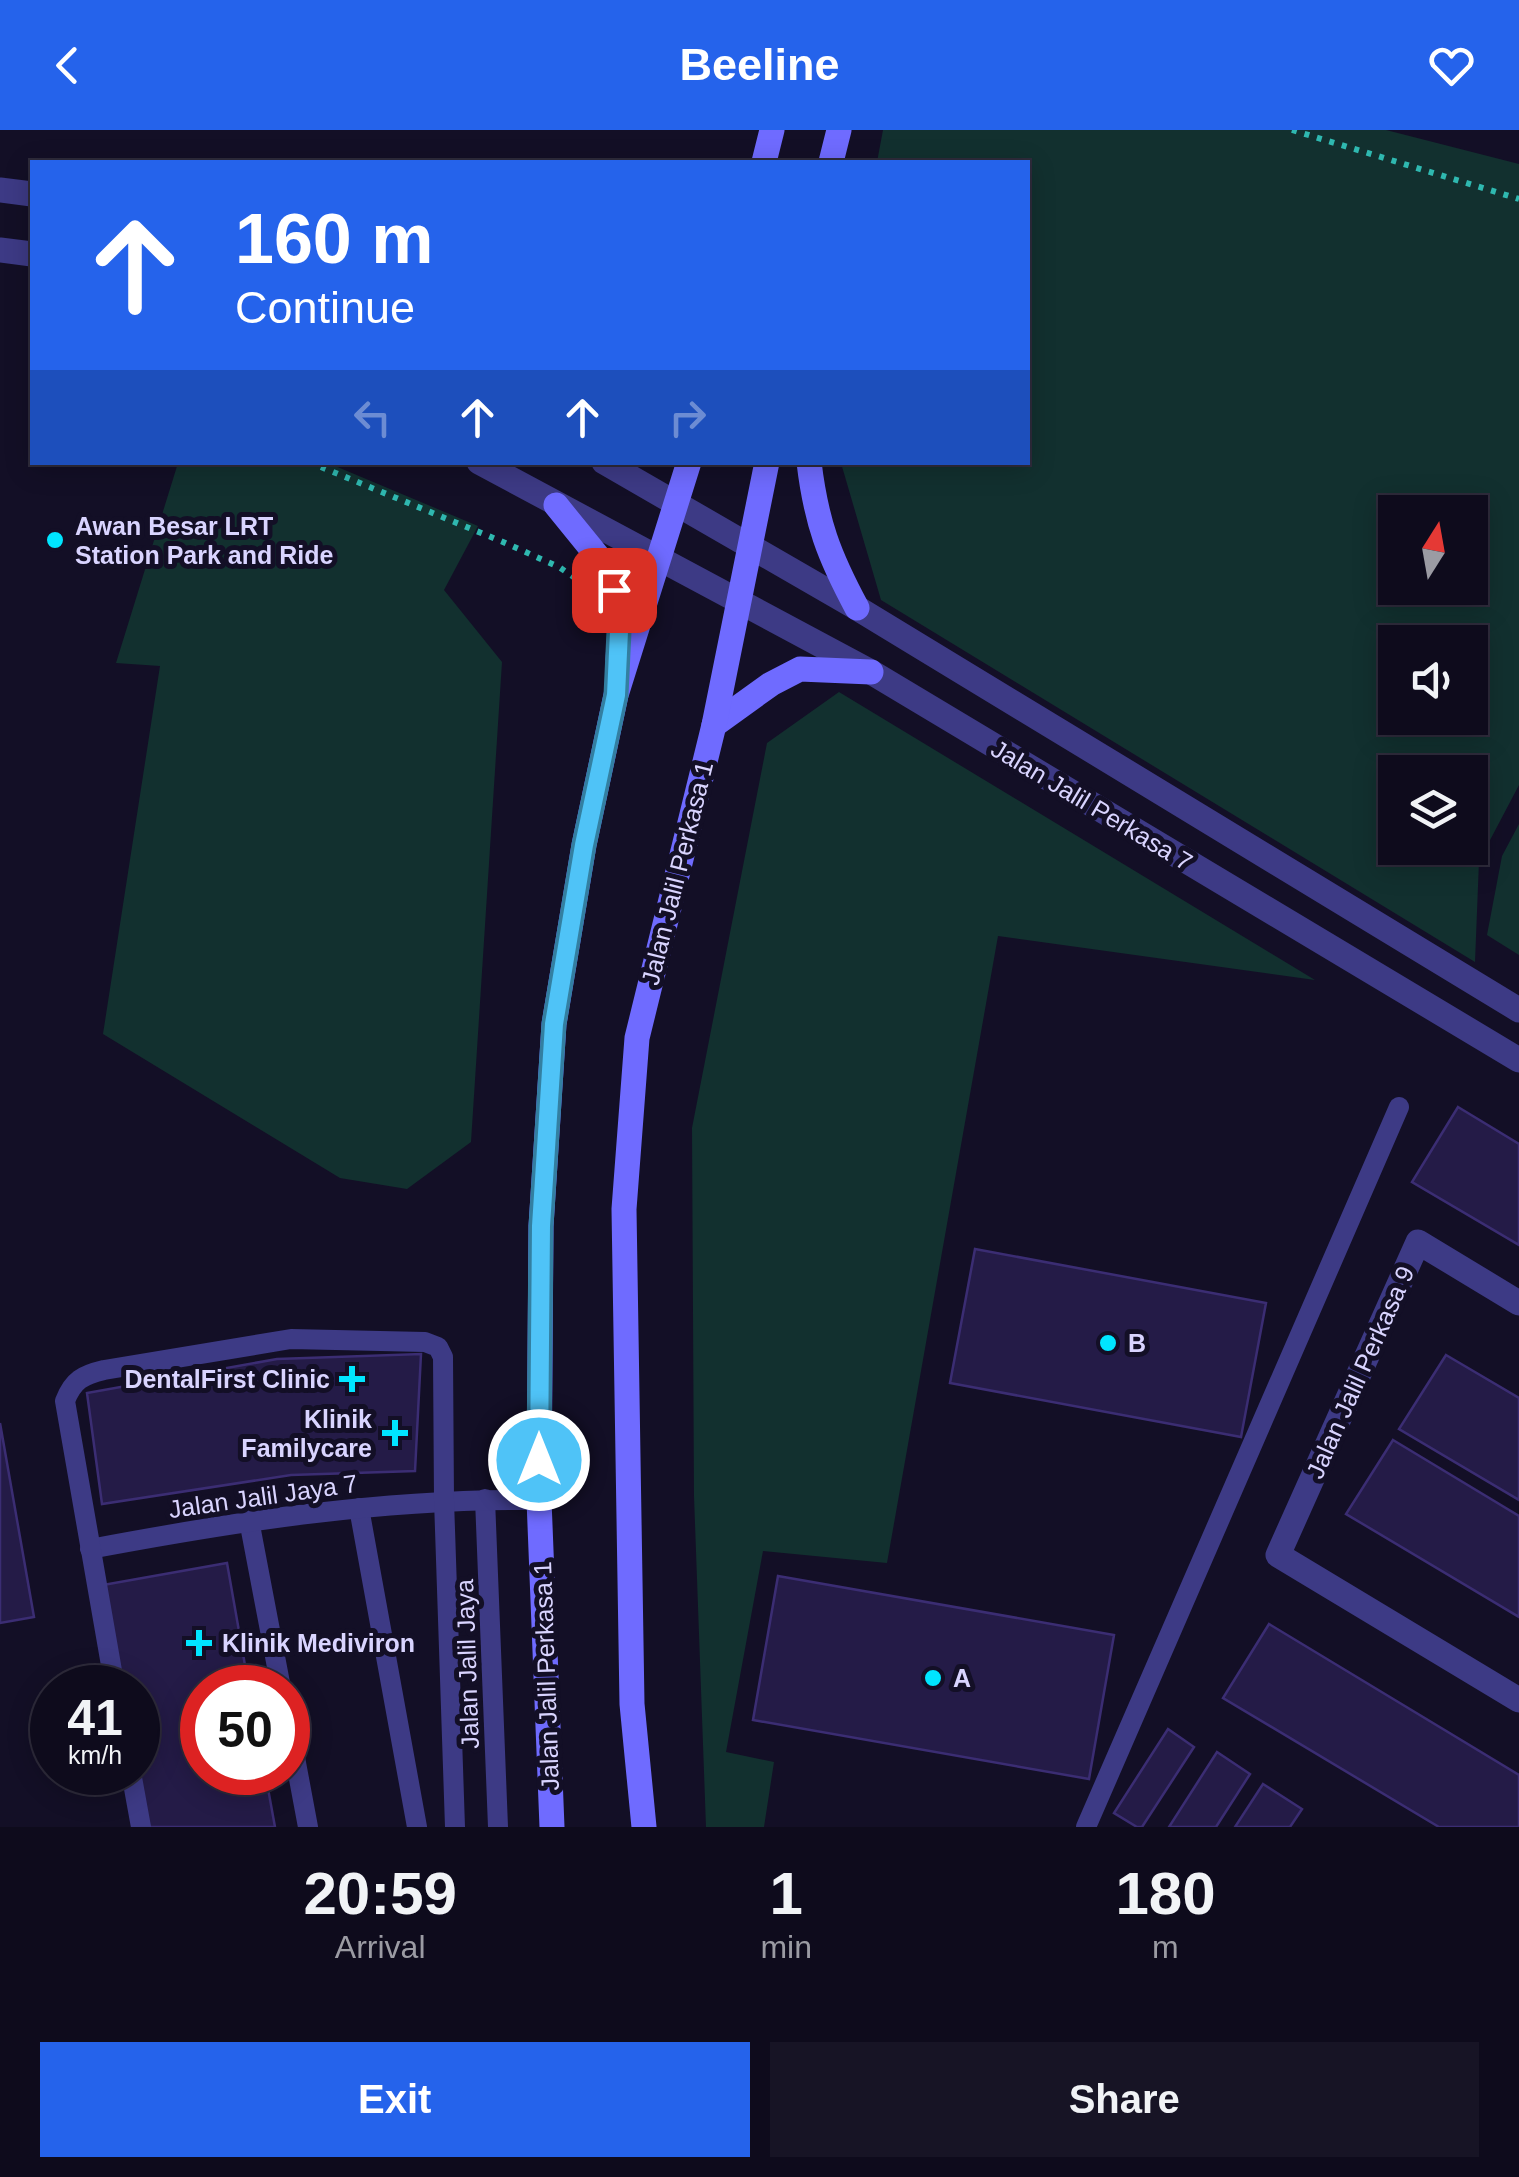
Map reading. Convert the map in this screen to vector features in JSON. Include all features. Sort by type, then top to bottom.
[{"type":"main road","points":[[764,160],[772,130]]},
{"type":"main road","points":[[832,160],[839,130]]},
{"type":"main road","name":"Jalan Jalil Perkasa 1","points":[[552,1827],[539,1500],[541,1226],[554,1024],[584,845],[616,695],[687,465]]},
{"type":"main road","name":"Jalan Jalil Perkasa 1","points":[[644,1827],[632,1704],[624,1210],[636,1038],[714,725],[767,465]]},
{"type":"main road","points":[[809,465],[829,555],[857,608]]},
{"type":"main road","points":[[556,505],[608,570],[620,610],[616,695]]},
{"type":"main road","points":[[714,725],[770,684],[800,670],[870,672]]},
{"type":"street","points":[[0,190],[30,194]]},
{"type":"street","points":[[0,250],[30,254]]},
{"type":"street","name":"Jalan Jalil Perkasa 7","points":[[483,465],[870,672],[1519,1060]]},
{"type":"street","name":"Jalan Jalil Perkasa 7","points":[[609,465],[857,608],[1519,1010]]},
{"type":"street","name":"Jalan Jalil Perkasa 9","points":[[1519,1303],[1418,1242],[1278,1555],[1519,1700]]},
{"type":"lane","points":[[1086,1827],[1400,1106]]},
{"type":"lane","points":[[111,1665],[66,1401],[72,1384],[104,1370],[292,1339],[426,1342],[438,1347],[443,1357],[455,1827]]},
{"type":"lane","name":"Jalan Jalil Jaya","points":[[484,1499],[498,1827]]},
{"type":"lane","name":"Jalan Jalil Jaya 7","points":[[90,1549],[248,1520],[444,1500],[539,1500]]},
{"type":"lane","points":[[358,1508],[418,1827]]},
{"type":"lane","points":[[248,1520],[276,1665]]},
{"type":"lane","points":[[135,1795],[140,1827]]},
{"type":"lane","points":[[302,1795],[308,1827]]},
{"type":"path","points":[[1292,130],[1519,199]]},
{"type":"path","points":[[317,465],[559,566],[620,610]]},
{"type":"green space","points":[[883,130],[1386,130],[1519,164],[1519,785],[1488,844],[1488,755],[1378,755],[1378,865],[1479,865],[1475,962],[881,600],[842,465],[1030,465],[1030,160],[877,160]]},
{"type":"green space","points":[[177,465],[333,465],[478,526],[444,590],[502,662],[471,1142],[407,1189],[340,1178],[103,1034],[160,666],[116,663]]},
{"type":"green space","points":[[839,692],[1315,980],[998,936],[887,1563],[763,1551],[726,1752],[774,1762],[764,1827],[706,1827],[694,1496],[692,1128],[767,743]]},
{"type":"green space","points":[[1519,824],[1519,955],[1487,935],[1502,856]]},
{"type":"building","points":[[1458,1107],[1519,1144],[1519,1245],[1412,1182]]},
{"type":"building","name":"B","points":[[975,1249],[1266,1303],[1241,1437],[950,1383]]},
{"type":"building","points":[[421,1354],[415,1471],[291,1475],[102,1504],[87,1393],[277,1359]]},
{"type":"building","points":[[1446,1355],[1519,1398],[1519,1500],[1399,1429]]},
{"type":"building","points":[[0,1423],[34,1617],[0,1623]]},
{"type":"building","points":[[1393,1440],[1519,1516],[1519,1617],[1346,1514]]},
{"type":"building","points":[[227,1563],[245,1665],[180,1665],[180,1795],[269,1795],[275,1827],[147,1827],[141,1795],[160,1795],[160,1665],[117,1665],[103,1585]]},
{"type":"building","name":"A","points":[[778,1576],[1114,1635],[1089,1779],[753,1720]]},
{"type":"building","points":[[1269,1624],[1519,1775],[1519,1827],[1439,1827],[1223,1698]]},
{"type":"building","points":[[1168,1729],[1194,1747],[1142,1827],[1137,1827],[1114,1813]]},
{"type":"building","points":[[1217,1752],[1250,1774],[1216,1827],[1169,1827]]},
{"type":"building","points":[[1263,1784],[1302,1809],[1290,1827],[1235,1827]]},
{"type":"place","name":"Awan Besar LRT Station Park and Ride","points":[[55,540]]},
{"type":"place","name":"B","points":[[1108,1343]]},
{"type":"place","name":"DentalFirst Clinic","points":[[352,1379]]},
{"type":"place","name":"Klinik Familycare","points":[[395,1433]]},
{"type":"place","name":"Klinik Mediviron","points":[[199,1643]]},
{"type":"place","name":"A","points":[[933,1678]]},
{"type":"route","points":[[539,1460],[541,1226],[554,1024],[584,845],[616,695],[620,610],[614,590]]}]
